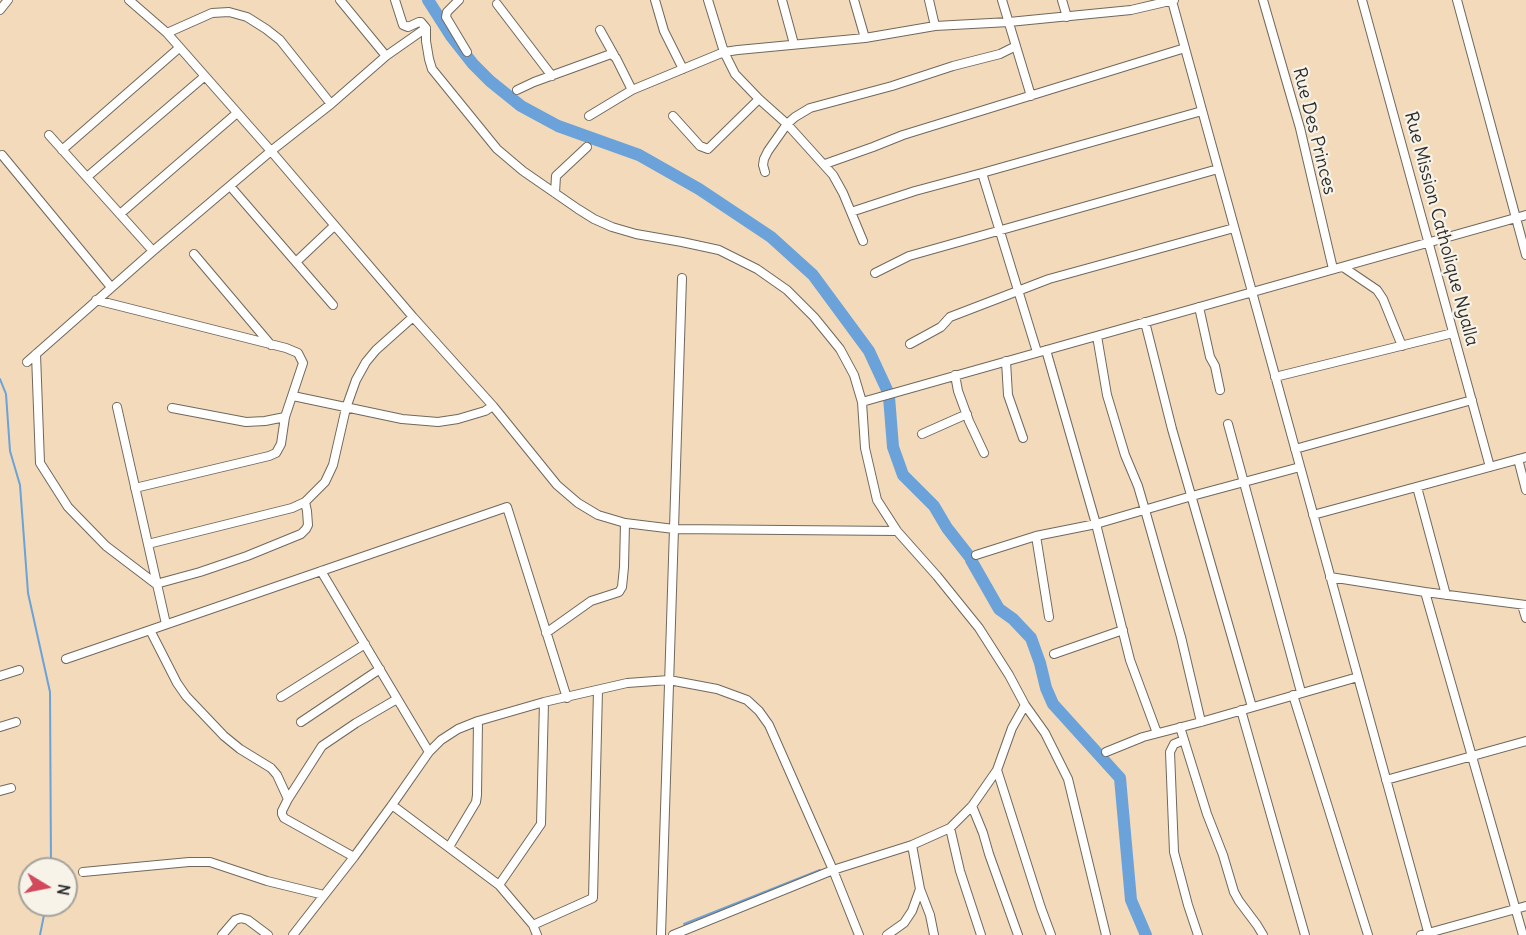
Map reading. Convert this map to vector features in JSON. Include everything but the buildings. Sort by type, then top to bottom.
[{"type":"street","points":[[0,10],[8,0]]},
{"type":"street","points":[[129,0],[166,33],[205,76],[493,406],[557,485],[578,503],[598,515],[625,523],[674,529],[897,531]]},
{"type":"street","points":[[340,0],[386,56]]},
{"type":"street","points":[[396,0],[404,25],[408,27],[422,22],[426,28],[426,41],[432,69],[497,149],[523,171],[578,209],[612,227],[718,250],[765,274],[787,290],[814,317],[840,349],[854,375],[862,402],[865,448],[877,500],[897,531],[979,628],[1025,705],[1045,733],[1068,778],[1106,935]]},
{"type":"street","points":[[459,0],[447,12],[446,17],[467,52]]},
{"type":"street","points":[[655,0],[664,31],[683,69]]},
{"type":"street","points":[[708,0],[724,52],[735,74],[787,124],[833,174],[863,241]]},
{"type":"street","points":[[782,0],[794,44]]},
{"type":"street","points":[[854,0],[865,38]]},
{"type":"street","points":[[929,0],[935,26]]},
{"type":"street","points":[[1002,0],[1031,96]]},
{"type":"street","points":[[1062,0],[1067,17]]},
{"type":"street","points":[[589,116],[632,90],[724,52],[865,38],[935,26],[1067,17],[1173,0],[1426,934],[1526,906]]},
{"type":"street","name":"Rue Des Princes","points":[[1263,0],[1300,128],[1333,269]]},
{"type":"street","name":"Rue Mission Catholique Nyalla","points":[[1362,0],[1490,466]]},
{"type":"street","points":[[1457,0],[1526,255]]},
{"type":"street","points":[[496,4],[552,76]]},
{"type":"street","points":[[166,33],[213,13],[230,12],[247,17],[279,40],[331,104]]},
{"type":"street","points":[[27,362],[271,151],[331,104],[386,56],[426,28]]},
{"type":"street","points":[[600,30],[632,90]]},
{"type":"street","points":[[765,172],[763,165],[768,151],[787,124],[810,108],[1000,54],[1016,46]]},
{"type":"street","points":[[63,150],[179,48]]},
{"type":"street","points":[[825,164],[903,135],[1185,48]]},
{"type":"street","points":[[517,90],[611,54],[614,55]]},
{"type":"street","points":[[87,177],[205,76]]},
{"type":"street","points":[[673,116],[700,146],[708,149],[759,99]]},
{"type":"street","points":[[851,212],[915,191],[1202,111]]},
{"type":"street","points":[[120,214],[237,113]]},
{"type":"street","points":[[49,135],[153,251]]},
{"type":"street","points":[[555,193],[556,176],[587,147]]},
{"type":"street","points":[[2,155],[111,287]]},
{"type":"street","points":[[874,273],[909,256],[1218,169]]},
{"type":"street","points":[[982,173],[1019,291],[1042,351],[1096,524],[1130,660],[1157,733]]},
{"type":"street","points":[[230,186],[333,305]]},
{"type":"street","points":[[862,402],[1526,215]]},
{"type":"street","points":[[296,262],[334,226]]},
{"type":"street","points":[[910,344],[941,327],[950,317],[1050,279],[1234,228]]},
{"type":"street","points":[[194,254],[271,345]]},
{"type":"street","points":[[1344,267],[1377,290],[1383,299],[1402,346]]},
{"type":"street","points":[[661,935],[682,278]]},
{"type":"street","points":[[96,300],[298,352],[303,363],[285,417],[281,444],[276,453],[135,489]]},
{"type":"street","points":[[1199,307],[1220,390]]},
{"type":"street","points":[[148,544],[292,508],[304,502],[325,482],[333,465],[346,408],[356,380],[366,362],[413,317]]},
{"type":"street","points":[[1145,322],[1167,409],[1252,707]]},
{"type":"street","points":[[1275,377],[1453,333]]},
{"type":"street","points":[[1097,336],[1107,395],[1145,510],[1181,637],[1201,722]]},
{"type":"street","points":[[36,354],[40,463],[68,507],[106,546],[156,584]]},
{"type":"street","points":[[1006,361],[1008,395],[1023,438]]},
{"type":"street","points":[[955,375],[958,391],[984,453]]},
{"type":"street","points":[[293,396],[402,419],[438,422],[458,419],[485,411],[493,406]]},
{"type":"street","points":[[1295,449],[1472,400]]},
{"type":"street","points":[[117,407],[166,624]]},
{"type":"street","points":[[172,408],[246,422],[285,417]]},
{"type":"street","points":[[922,434],[967,414]]},
{"type":"street","points":[[1228,424],[1297,693],[1368,935]]},
{"type":"street","points":[[1313,515],[1522,458],[1526,490]]},
{"type":"street","points":[[976,555],[1035,536],[1096,524],[1300,467]]},
{"type":"street","points":[[1417,487],[1446,595]]},
{"type":"street","points":[[156,584],[200,573],[301,534],[308,525],[308,511],[304,502]]},
{"type":"street","points":[[66,659],[507,507],[567,698]]},
{"type":"street","points":[[546,633],[591,601],[619,592],[622,587],[624,567],[625,523]]},
{"type":"street","points":[[1035,536],[1049,617]]},
{"type":"street","points":[[321,571],[429,752]]},
{"type":"street","points":[[1330,577],[1524,605],[1526,618]]},
{"type":"street","points":[[1425,592],[1522,935]]},
{"type":"street","points":[[150,630],[186,696],[224,736],[271,768],[277,775],[288,799]]},
{"type":"street","points":[[1054,654],[1123,630]]},
{"type":"street","points":[[281,697],[365,644]]},
{"type":"street","points":[[301,722],[380,669]]},
{"type":"street","points":[[0,676],[19,670]]},
{"type":"street","points":[[1106,752],[1157,733],[1358,677]]},
{"type":"street","points":[[293,935],[393,805],[429,752],[441,740],[458,729],[544,702],[627,683],[669,680],[717,689],[747,700],[759,711],[769,725],[859,935]]},
{"type":"street","points":[[533,924],[593,898],[598,690]]},
{"type":"street","points":[[354,857],[284,818],[282,811],[322,746],[397,699]]},
{"type":"street","points":[[499,885],[541,824],[544,702]]},
{"type":"street","points":[[673,935],[833,870],[912,845],[950,828],[972,806],[997,770],[1012,728],[1025,705]]},
{"type":"street","points":[[1241,710],[1305,935]]},
{"type":"street","points":[[0,727],[16,722]]},
{"type":"street","points":[[448,847],[476,802],[478,722]]},
{"type":"street","points":[[1180,727],[1234,892],[1263,935]]},
{"type":"street","points":[[1184,740],[1174,744],[1170,752],[1174,852],[1198,935]]},
{"type":"street","points":[[1386,780],[1526,741]]},
{"type":"street","points":[[997,770],[1051,935]]},
{"type":"street","points":[[0,791],[10,788]]},
{"type":"street","points":[[393,805],[499,885],[533,924],[537,935]]},
{"type":"street","points":[[972,806],[1017,935]]},
{"type":"street","points":[[950,828],[960,871],[981,935]]},
{"type":"street","points":[[912,845],[920,889],[930,915],[934,935]]},
{"type":"street","points":[[83,872],[210,862],[267,881],[324,895]]},
{"type":"street","points":[[887,935],[904,923],[912,911],[920,889]]},
{"type":"street","points":[[222,935],[235,920],[241,918],[248,920],[268,935]]},
{"type":"waterway","points":[[428,0],[451,36],[473,64],[521,106],[558,126],[639,155],[699,189],[771,237],[813,275],[869,351],[888,392]]},
{"type":"waterway","points":[[0,379],[6,394],[10,451],[20,485],[28,593],[50,692],[51,857]]},
{"type":"waterway","points":[[889,397],[893,447],[903,475],[934,506],[947,528],[969,556]]},
{"type":"waterway","points":[[971,560],[999,609],[1013,619],[1031,638],[1053,704],[1120,778],[1131,900],[1146,935]]},
{"type":"waterway","points":[[684,924],[820,870]]},
{"type":"waterway","points":[[40,935],[44,917]]}]
